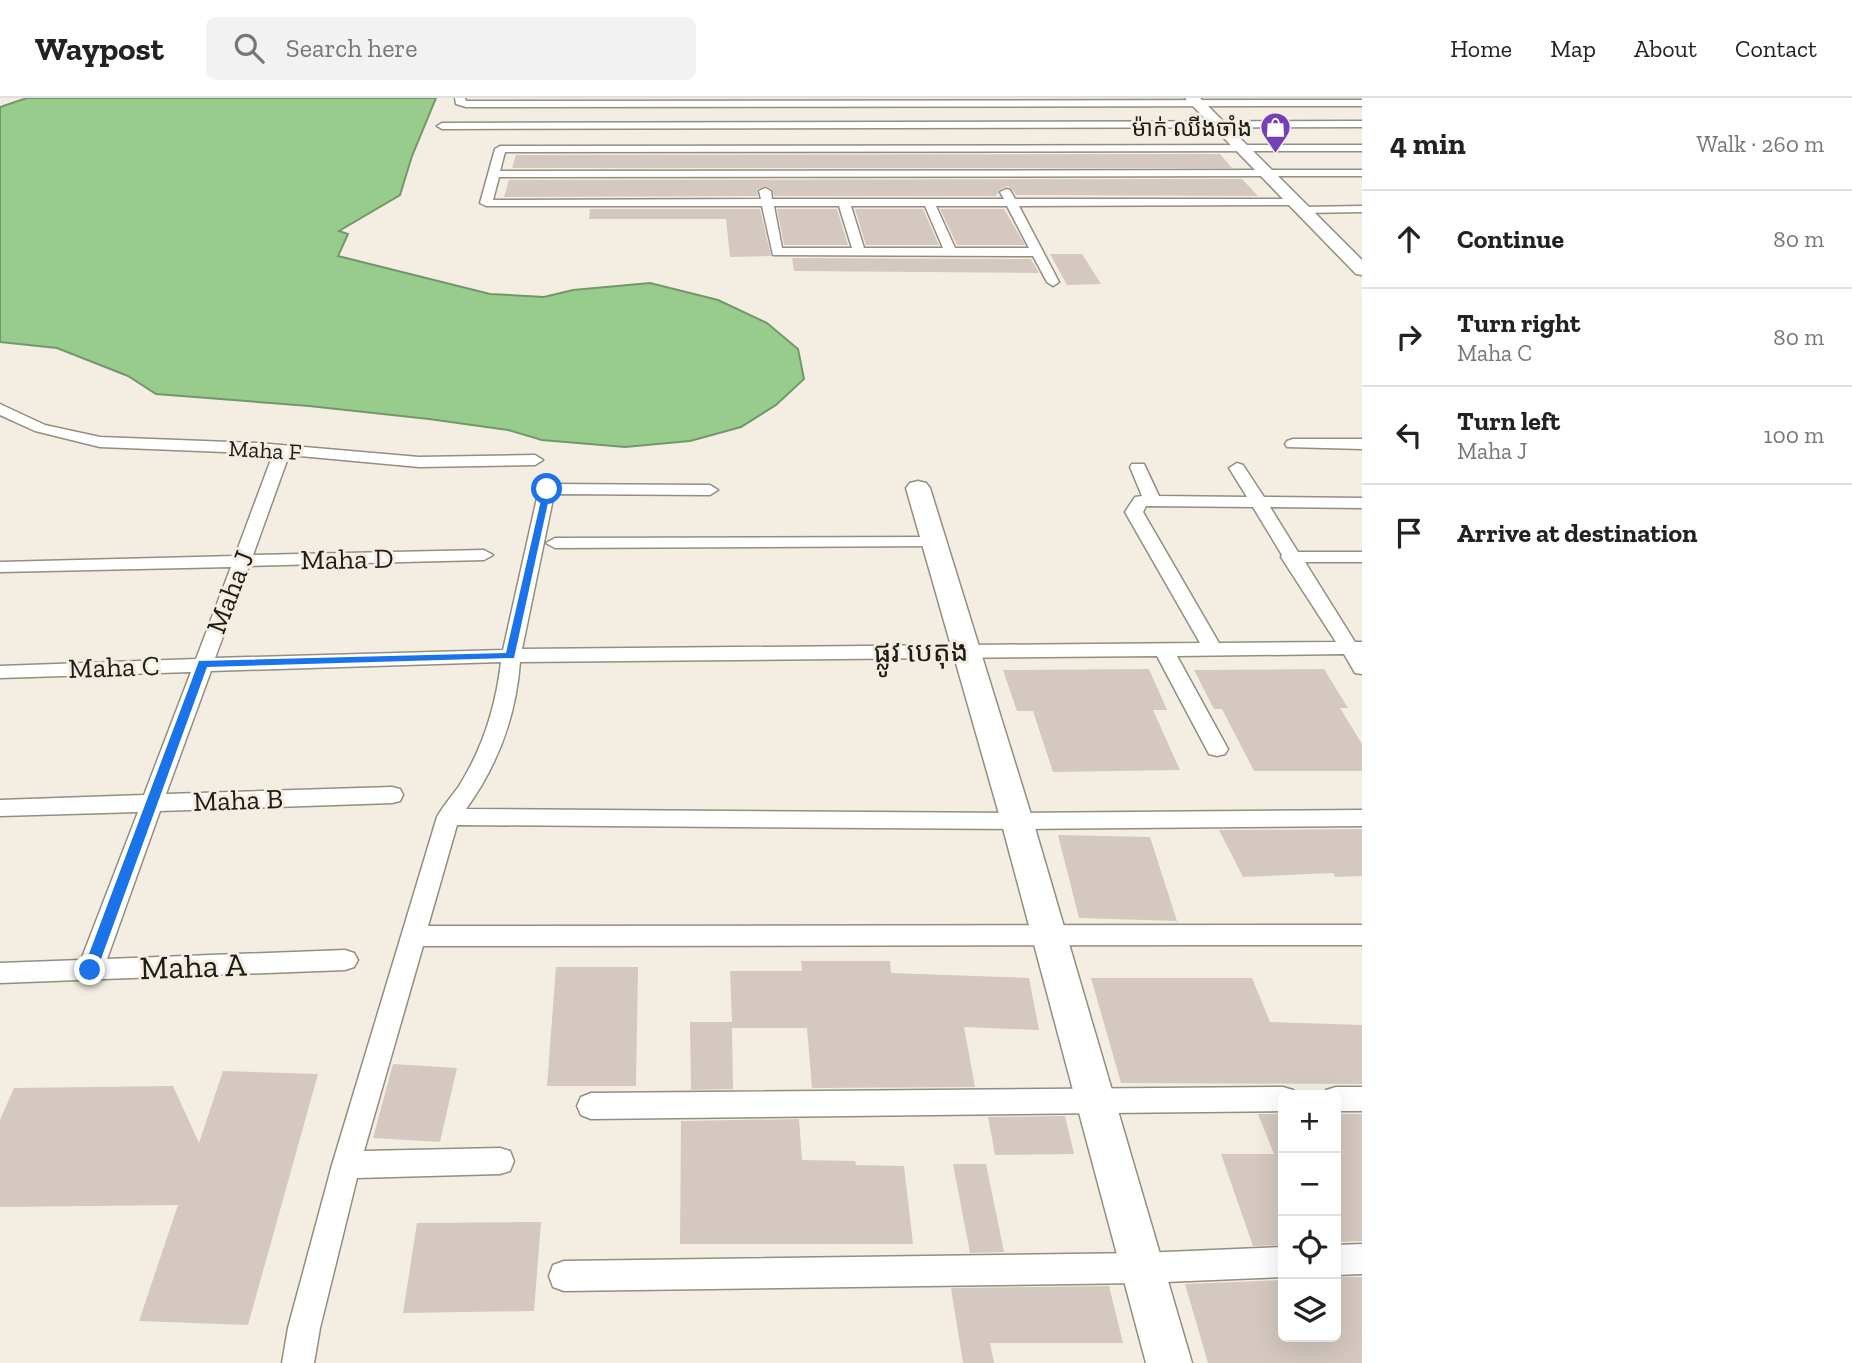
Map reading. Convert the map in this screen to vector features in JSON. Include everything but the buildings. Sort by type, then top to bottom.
[{"type":"street","points":[[460,98],[459,102],[466,104],[542,101],[1028,104],[1194,100],[1362,103]]},
{"type":"street","points":[[1194,100],[1359,264]]},
{"type":"street","points":[[837,104],[853,149]]},
{"type":"street","points":[[1028,104],[1060,149]]},
{"type":"street","points":[[442,126],[1362,124]]},
{"type":"street","points":[[515,149],[520,126]]},
{"type":"street","points":[[1362,148],[500,149],[486,203],[1012,202],[1362,209]]},
{"type":"street","points":[[757,149],[777,252],[1037,252]]},
{"type":"street","points":[[984,149],[1053,282]]},
{"type":"street","points":[[494,174],[1362,173]]},
{"type":"street","points":[[844,203],[859,252]]},
{"type":"street","points":[[929,203],[951,252]]},
{"type":"street","name":"Maha F","points":[[0,409],[40,428],[100,442],[283,450],[419,462],[535,460]]},
{"type":"street","points":[[1293,444],[1362,444]]},
{"type":"street","name":"Maha J","points":[[90,970],[283,450]]},
{"type":"street","points":[[1138,467],[1153,501]]},
{"type":"street","points":[[1237,468],[1290,557],[1356,648],[1362,668]]},
{"type":"street","points":[[918,488],[1017,821],[1169,1363]]},
{"type":"street","points":[[298,1363],[304,1328],[346,1165],[448,817],[467,791],[493,743],[508,688],[510,656],[547,489],[710,490]]},
{"type":"street","points":[[1213,649],[1135,512],[1141,501],[1362,503]]},
{"type":"street","points":[[555,543],[933,542]]},
{"type":"street","name":"Maha D","points":[[0,567],[484,555]]},
{"type":"street","points":[[1290,557],[1362,557]]},
{"type":"street","name":"ផ្លូវ បេតុង","points":[[479,656],[1356,648]]},
{"type":"street","points":[[1164,650],[1217,749]]},
{"type":"street","name":"Maha C","points":[[0,672],[203,663],[479,656]]},
{"type":"street","name":"Maha B","points":[[0,808],[392,795]]},
{"type":"street","points":[[448,817],[1017,821],[1362,818]]},
{"type":"street","points":[[415,936],[1362,935]]},
{"type":"street","name":"Maha A","points":[[0,973],[345,960]]},
{"type":"street","points":[[1341,1099],[1362,1099]]},
{"type":"street","points":[[591,1106],[1278,1100]]},
{"type":"street","points":[[346,1165],[500,1161]]},
{"type":"street","points":[[1341,1260],[1362,1259]]},
{"type":"street","points":[[564,1276],[1142,1268],[1278,1262]]},
{"type":"shaded area","points":[[27,98],[436,98],[412,156],[400,195],[339,231],[348,234],[338,256],[490,294],[544,297],[573,290],[650,283],[718,300],[767,323],[798,349],[804,379],[776,405],[741,427],[690,441],[625,447],[542,440],[508,430],[429,419],[156,394],[128,376],[57,348],[0,342],[0,107]]},
{"type":"place","name":"ម៉ាក់ ឈីងចាំង","points":[[1275,155]]},
{"type":"route","points":[[90,970],[203,663],[510,656],[547,489]]}]
